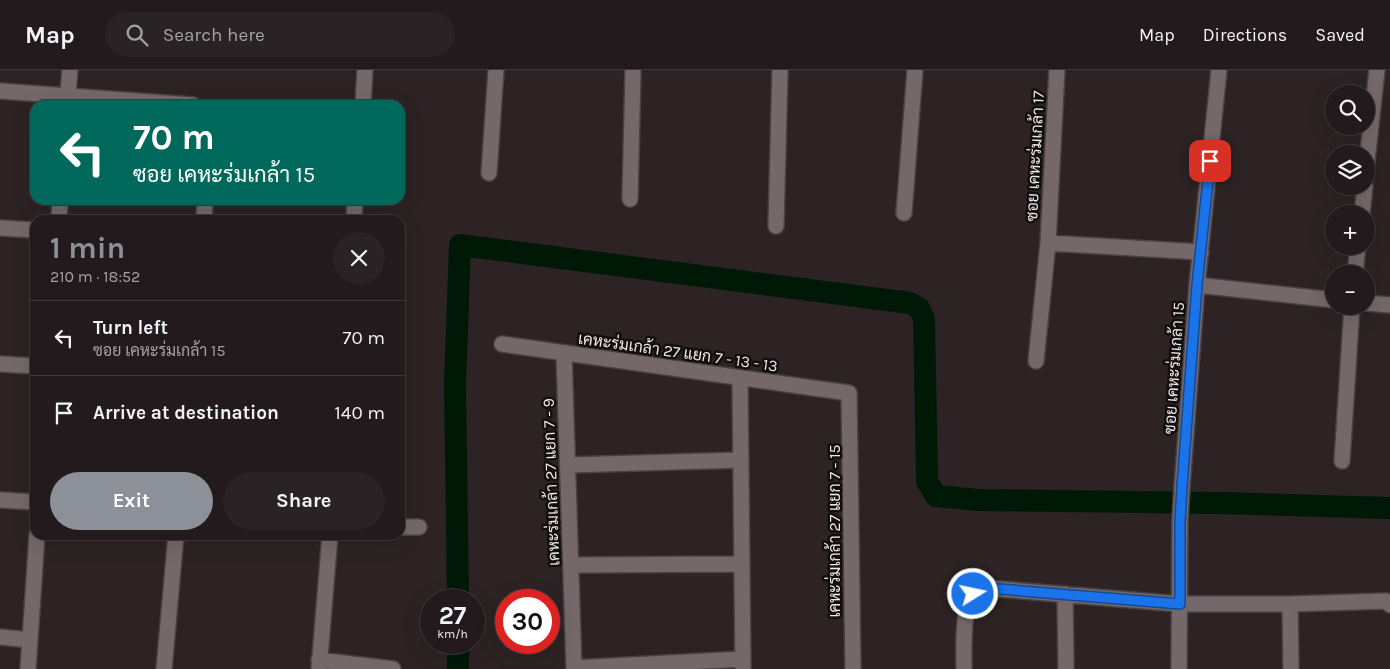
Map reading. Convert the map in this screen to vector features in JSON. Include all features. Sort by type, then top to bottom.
[{"type":"street","points":[[0,90],[67,100],[70,70]]},
{"type":"street","points":[[362,100],[365,70]]},
{"type":"street","points":[[489,173],[496,70]]},
{"type":"street","points":[[630,200],[633,70]]},
{"type":"street","points":[[776,226],[780,70]]},
{"type":"street","points":[[904,213],[915,70]]},
{"type":"street","name":"ซอย เคหะร่มเกล้า 17","points":[[1036,361],[1048,243],[1057,70]]},
{"type":"street","name":"ซอย เคหะร่มเกล้า 15","points":[[1179,669],[1182,487],[1197,285],[1219,70]]},
{"type":"street","points":[[1369,145],[1377,70]]},
{"type":"street","points":[[0,228],[30,230]]},
{"type":"street","name":"ซอย เคหะร่มเกล้า 17","points":[[1048,243],[1201,252]]},
{"type":"street","points":[[1197,285],[1325,299]]},
{"type":"street","points":[[1375,304],[1390,306]]},
{"type":"street","points":[[1342,461],[1351,315]]},
{"type":"street","name":"เคหะร่มเกล้า 27 แยก 7 - 13 - 13","points":[[502,344],[849,393]]},
{"type":"street","name":"เคหะร่มเกล้า 27 แยก 7 - 9","points":[[564,354],[574,668]]},
{"type":"street","points":[[0,364],[30,366]]},
{"type":"street","points":[[574,668],[743,664],[740,378]]},
{"type":"street","name":"เคหะร่มเกล้า 27 แยก 7 - 15","points":[[849,393],[853,669]]},
{"type":"street","points":[[568,465],[741,460]]},
{"type":"street","points":[[0,500],[30,502]]},
{"type":"street","points":[[405,527],[419,527]]},
{"type":"street","points":[[28,669],[37,540]]},
{"type":"street","points":[[164,669],[176,540]]},
{"type":"street","points":[[330,540],[319,665],[393,669]]},
{"type":"street","points":[[571,565],[742,564]]},
{"type":"street","points":[[964,669],[964,641],[968,602],[973,594],[987,588],[1180,604],[1386,602],[1390,605]]},
{"type":"street","points":[[1065,594],[1066,669]]},
{"type":"street","points":[[1290,604],[1292,669]]},
{"type":"street","points":[[0,637],[30,640]]},
{"type":"waterway","points":[[458,589],[455,385],[460,245],[910,303],[919,308],[924,319],[927,481],[936,496],[979,500],[1222,503],[1390,508]]},
{"type":"waterway","points":[[458,654],[458,669]]},
{"type":"route","points":[[973,594],[987,588],[1180,604],[1182,487],[1197,285],[1210,161]]}]
